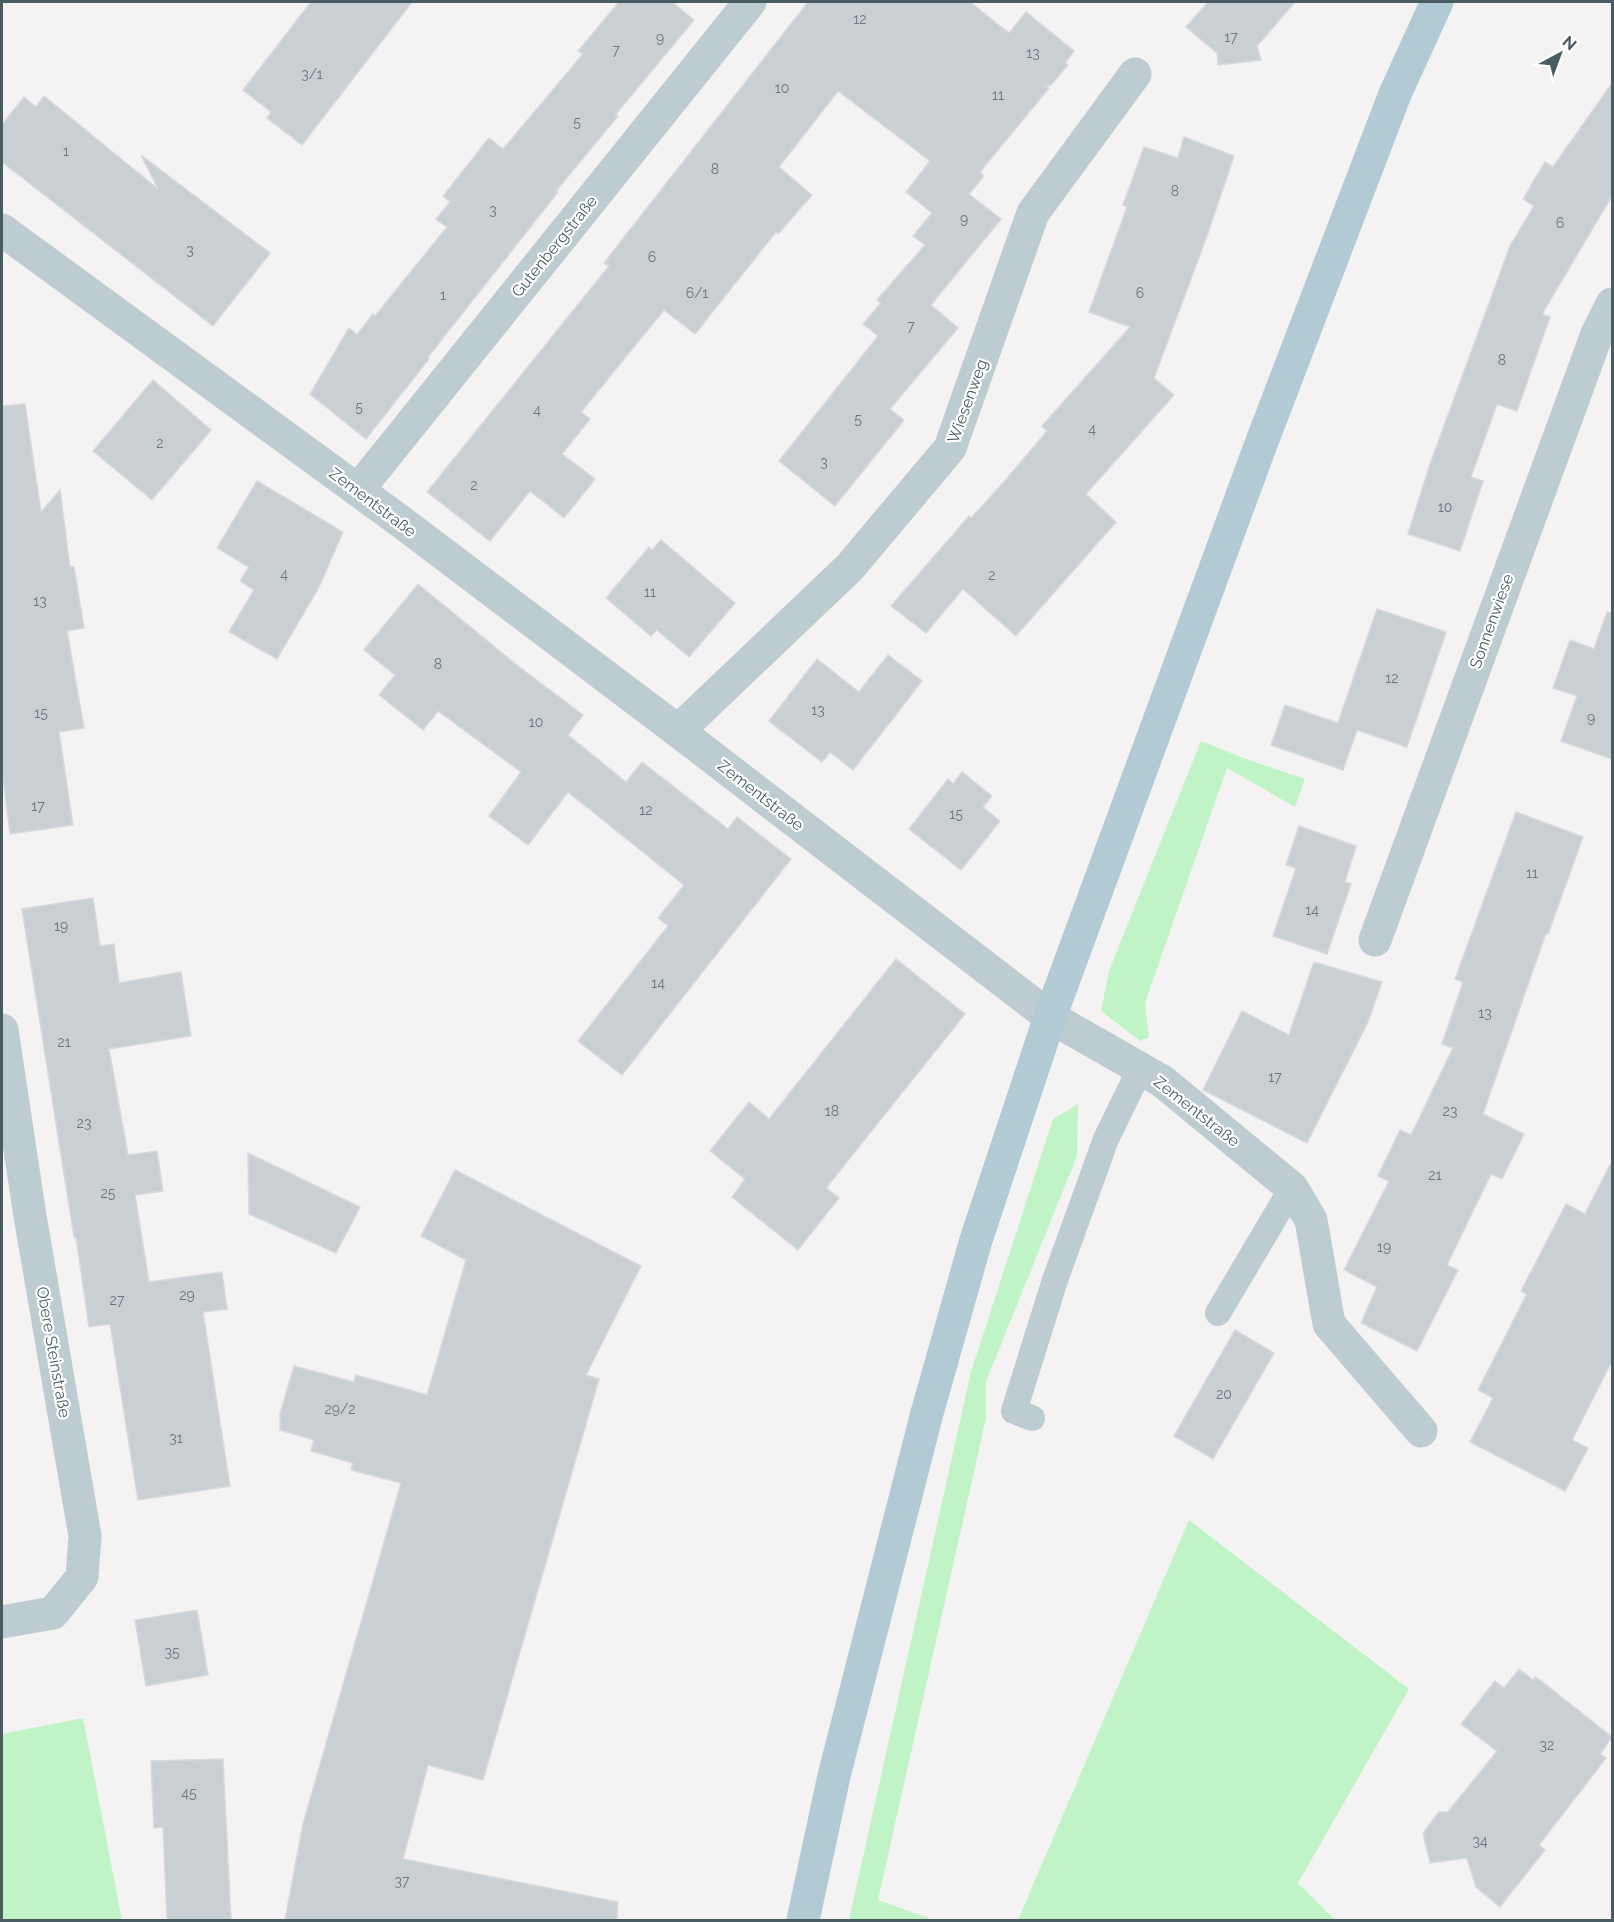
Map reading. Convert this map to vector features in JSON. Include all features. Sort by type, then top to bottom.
[{"type":"main road","points":[[804,1920],[834,1776],[927,1413],[976,1240],[1050,1017],[1261,444],[1395,94],[1437,2]]},
{"type":"street","name":"Gutenbergstraße","points":[[358,490],[750,2]]},
{"type":"street","name":"Wiesenweg","points":[[678,731],[850,567],[950,448],[1033,213],[1135,74]]},
{"type":"street","name":"Zementstraße","points":[[2,230],[358,490],[678,731],[1050,1017],[1162,1081],[1292,1188],[1311,1220],[1329,1324],[1421,1431]]},
{"type":"street","name":"Sonnenwiese","points":[[1375,940],[1597,334],[1612,304]]},
{"type":"street","name":"Obere Steinstraße","points":[[2,1030],[30,1216],[85,1536],[82,1576],[52,1613],[2,1622]]},
{"type":"lane","points":[[1032,1418],[1014,1411],[1055,1280],[1106,1140],[1140,1069]]},
{"type":"lane","points":[[1218,1313],[1292,1188]]},
{"type":"green space","points":[[1201,741],[1305,779],[1295,807],[1227,768],[1145,1003],[1149,1037],[1140,1041],[1101,1011],[1109,971]]},
{"type":"green space","points":[[1078,1104],[1077,1156],[986,1382],[986,1418],[878,1900],[934,1920],[849,1920],[971,1372],[1053,1119]]},
{"type":"green space","points":[[1189,1520],[1409,1689],[1298,1883],[1335,1920],[1018,1920]]},
{"type":"green space","points":[[83,1718],[122,1920],[2,1920],[2,1734]]},
{"type":"building","points":[[311,2],[412,2],[302,145],[267,118],[271,112],[243,90]]},
{"type":"building","points":[[619,2],[672,2],[694,20],[616,114],[618,116],[556,191],[558,192],[366,439],[310,394],[349,328],[357,335],[447,227],[436,219],[450,202],[443,196],[489,138],[503,149],[583,54],[578,51]]},
{"type":"building","points":[[808,2],[970,2],[1009,33],[1026,12],[1074,51],[1065,63],[1068,65],[1051,85],[1045,86],[1049,88],[980,172],[984,176],[969,194],[1001,219],[931,305],[958,328],[890,409],[904,420],[835,506],[779,461],[878,336],[863,324],[881,303],[877,300],[925,245],[913,236],[932,213],[906,192],[930,161],[838,91],[779,167],[812,195],[778,234],[776,232],[695,334],[664,310],[581,412],[590,419],[562,454],[595,479],[564,518],[530,491],[490,541],[427,492],[609,266],[604,263]]},
{"type":"building","points":[[1208,2],[1295,2],[1257,46],[1261,60],[1218,65],[1217,53],[1186,27]]},
{"type":"building","points":[[1612,83],[1612,196],[1542,314],[1550,317],[1517,411],[1497,404],[1471,477],[1483,481],[1460,551],[1408,534],[1430,464],[1510,246],[1534,206],[1523,199],[1545,162],[1553,167]]},
{"type":"building","points":[[44,96],[158,189],[141,155],[270,253],[213,326],[2,162],[2,125],[24,97],[36,107]]},
{"type":"building","points":[[1184,137],[1234,156],[1154,378],[1174,395],[1086,494],[1116,522],[1016,636],[963,589],[926,633],[891,606],[969,516],[971,518],[1004,482],[1047,431],[1042,426],[1130,327],[1089,312],[1127,207],[1123,205],[1144,147],[1178,158]]},
{"type":"building","points":[[153,380],[211,430],[152,500],[93,451]]},
{"type":"building","points":[[25,404],[41,512],[60,490],[70,567],[74,567],[84,628],[67,631],[84,728],[59,732],[73,825],[10,834],[2,770],[2,406]]},
{"type":"building","points":[[257,481],[343,532],[319,587],[277,659],[229,632],[254,590],[240,581],[249,567],[217,548]]},
{"type":"building","points":[[661,540],[735,603],[689,657],[657,630],[651,636],[606,598],[649,547],[652,550]]},
{"type":"building","points":[[418,584],[518,666],[583,715],[568,735],[626,782],[642,762],[728,829],[737,817],[791,859],[622,1075],[578,1041],[668,926],[658,918],[684,885],[568,792],[528,845],[489,816],[521,772],[438,711],[423,730],[379,695],[395,675],[364,650]]},
{"type":"building","points":[[1377,609],[1446,632],[1407,747],[1357,730],[1343,770],[1271,745],[1285,705],[1338,723]]},
{"type":"building","points":[[1607,612],[1612,613],[1612,759],[1561,741],[1577,696],[1553,688],[1570,640],[1594,649]]},
{"type":"building","points":[[888,655],[922,681],[853,770],[830,752],[822,762],[769,721],[817,659],[859,692]]},
{"type":"building","points":[[962,772],[992,796],[983,807],[1000,821],[961,870],[909,829],[948,779],[953,784]]},
{"type":"building","points":[[1516,812],[1583,837],[1548,934],[1546,933],[1483,1114],[1524,1134],[1502,1179],[1491,1174],[1447,1265],[1458,1270],[1417,1351],[1361,1323],[1377,1287],[1344,1270],[1389,1181],[1378,1176],[1400,1130],[1411,1135],[1453,1048],[1442,1044],[1463,982],[1455,979]]},
{"type":"building","points":[[1299,826],[1356,846],[1345,882],[1351,884],[1327,954],[1273,936],[1296,868],[1286,865]]},
{"type":"building","points":[[93,898],[100,946],[114,944],[119,983],[181,972],[191,1036],[109,1049],[128,1155],[157,1151],[163,1191],[135,1195],[149,1282],[222,1272],[227,1309],[203,1312],[230,1486],[138,1500],[110,1324],[89,1327],[22,909]]},
{"type":"building","points":[[896,959],[965,1014],[826,1188],[839,1198],[798,1250],[732,1197],[745,1179],[710,1151],[749,1102],[769,1119]]},
{"type":"building","points":[[1314,962],[1382,982],[1368,1022],[1307,1143],[1203,1090],[1242,1011],[1289,1035]]},
{"type":"building","points":[[248,1153],[360,1207],[336,1253],[249,1214]]},
{"type":"building","points":[[1612,1161],[1612,1361],[1572,1440],[1588,1448],[1565,1491],[1470,1442],[1493,1398],[1478,1390],[1527,1294],[1521,1291],[1566,1204],[1585,1214]]},
{"type":"building","points":[[455,1170],[641,1266],[586,1375],[599,1379],[483,1780],[428,1765],[403,1859],[618,1902],[617,1920],[285,1920],[303,1824],[401,1483],[351,1470],[353,1463],[311,1451],[314,1440],[280,1430],[280,1414],[294,1366],[354,1382],[356,1375],[427,1395],[466,1260],[421,1236]]},
{"type":"building","points":[[1235,1330],[1274,1353],[1213,1459],[1174,1436]]},
{"type":"building","points":[[197,1610],[208,1675],[146,1686],[135,1620]]},
{"type":"building","points":[[1519,1669],[1533,1680],[1536,1677],[1612,1737],[1600,1754],[1606,1758],[1539,1845],[1545,1850],[1500,1907],[1476,1887],[1467,1858],[1430,1863],[1423,1833],[1439,1812],[1448,1812],[1497,1751],[1461,1724],[1495,1681],[1504,1688]]},
{"type":"building","points":[[223,1759],[231,1920],[167,1920],[163,1827],[154,1828],[151,1761]]}]
